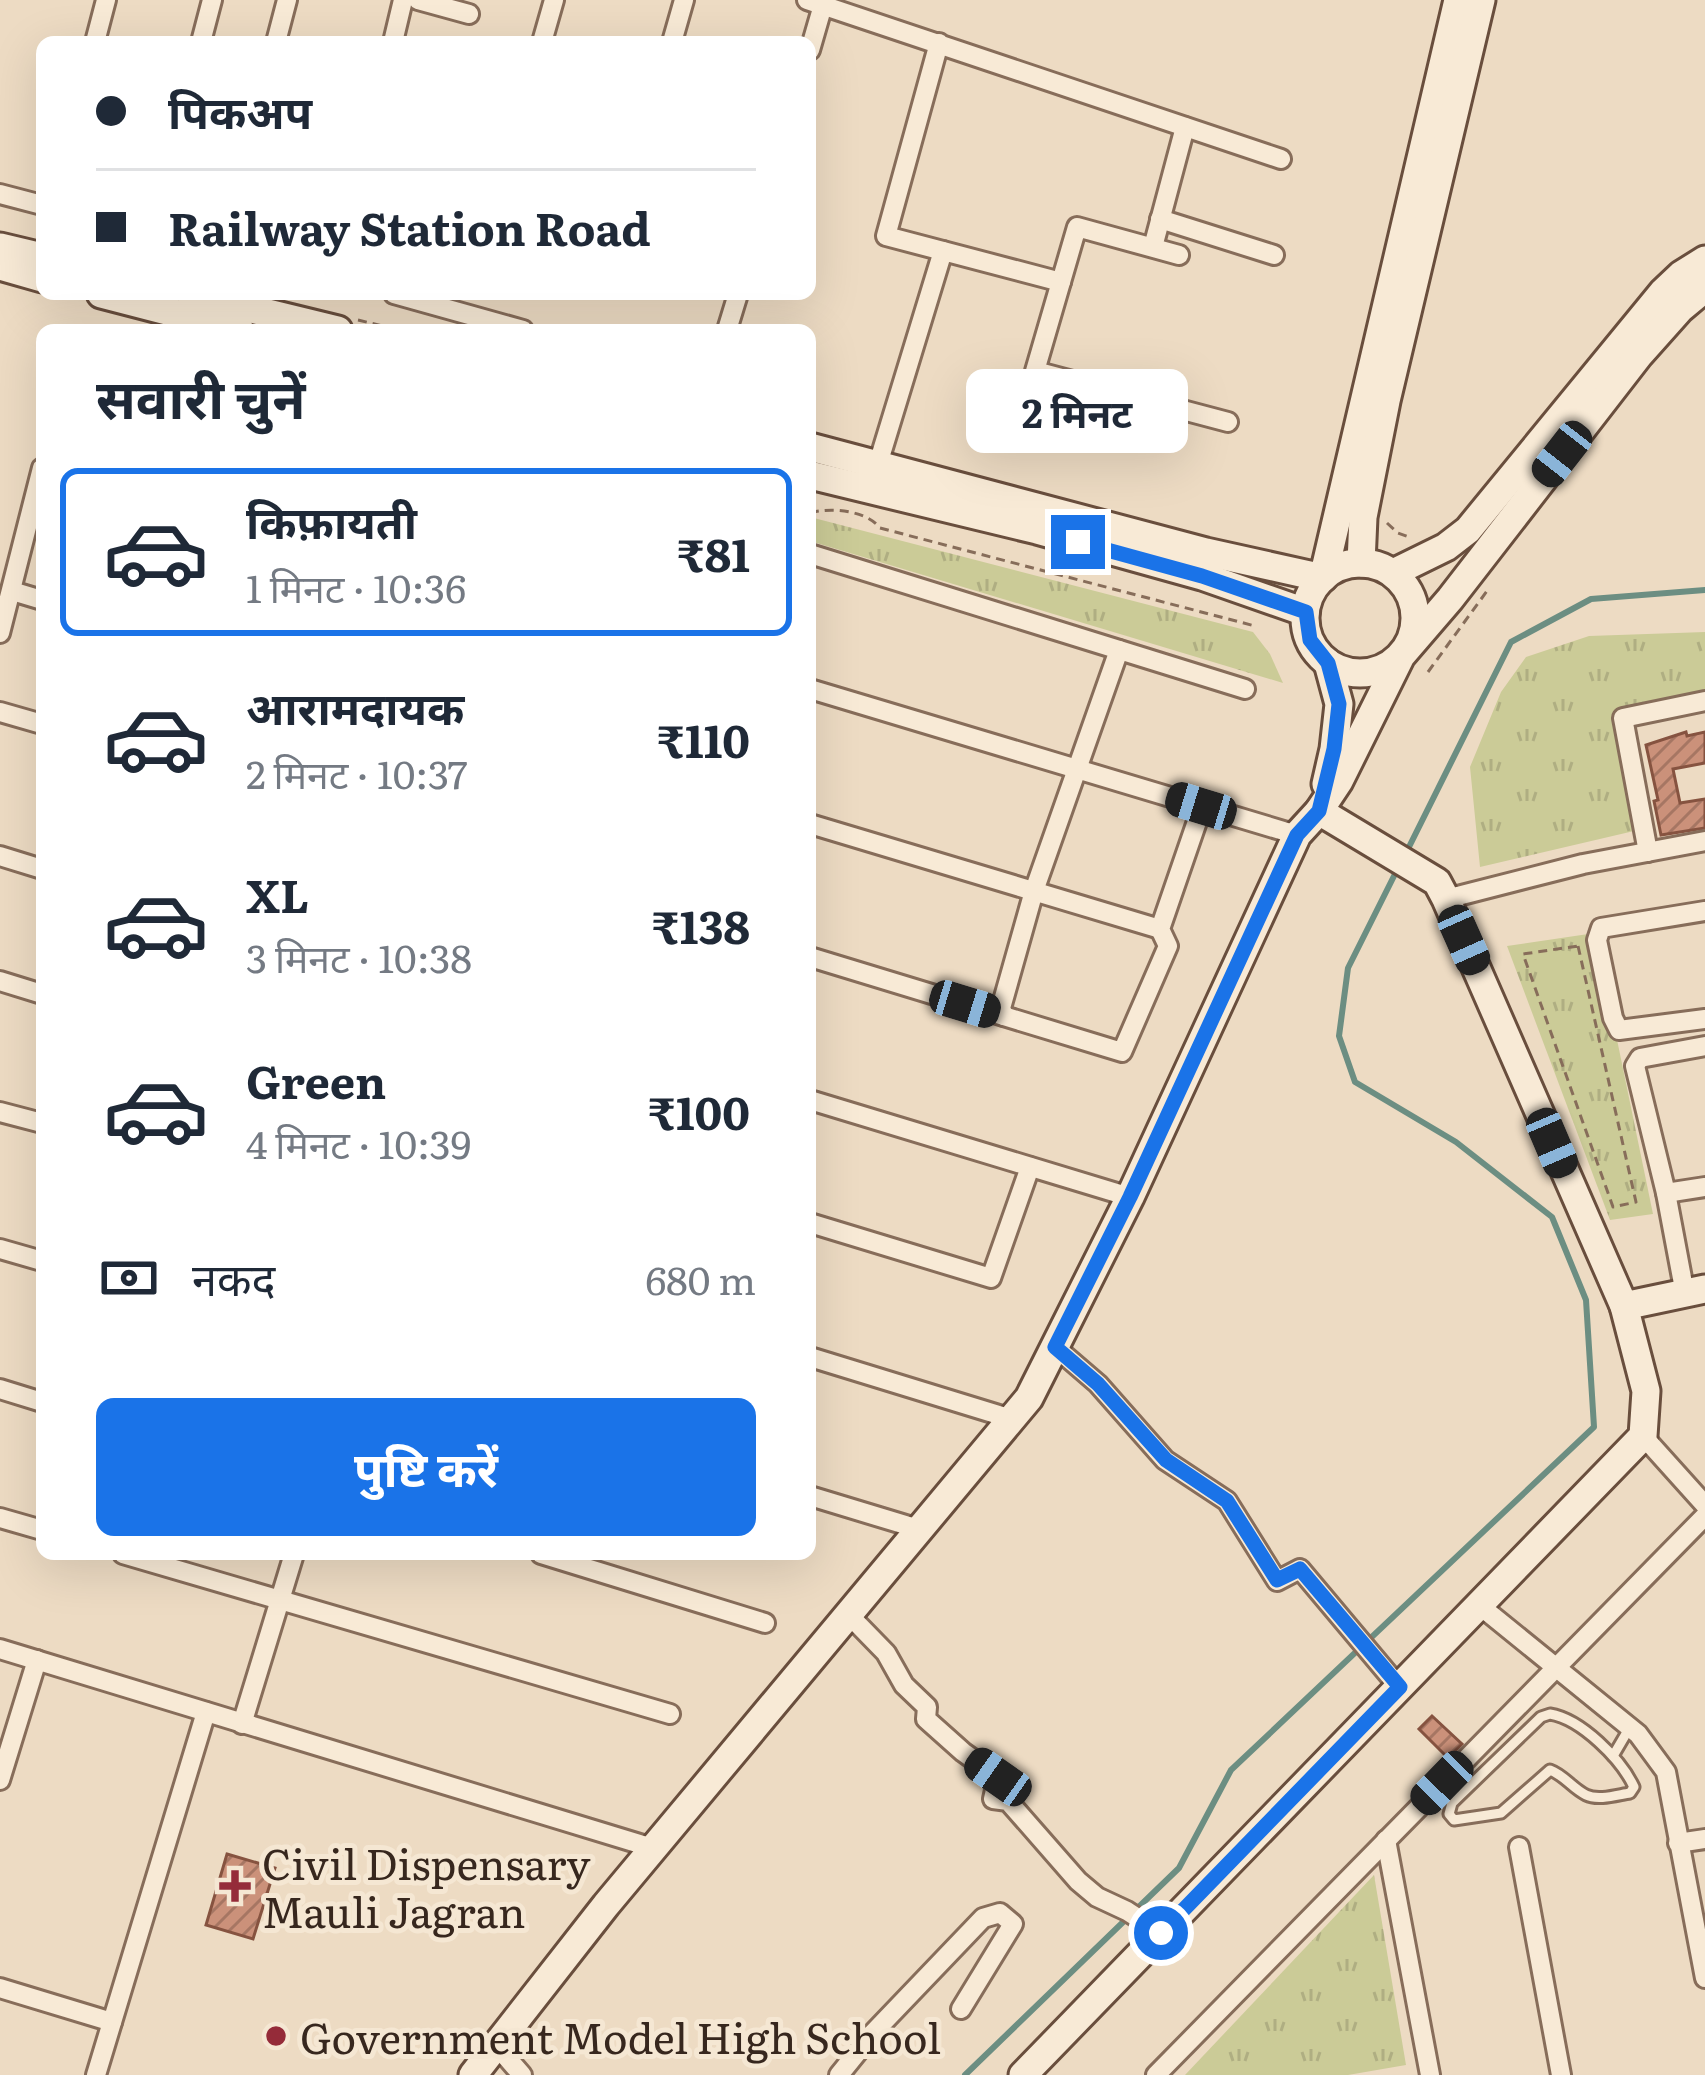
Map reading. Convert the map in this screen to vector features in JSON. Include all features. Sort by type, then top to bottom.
[{"type":"street","points":[[97,36],[106,0]]},
{"type":"street","points":[[203,36],[212,0]]},
{"type":"street","points":[[278,36],[287,0]]},
{"type":"street","points":[[394,36],[404,0]]},
{"type":"street","points":[[418,0],[469,14]]},
{"type":"street","points":[[544,36],[554,0]]},
{"type":"street","points":[[674,36],[684,0]]},
{"type":"street","points":[[1323,578],[1458,0]]},
{"type":"street","points":[[1361,563],[1363,517],[1386,401],[1481,0]]},
{"type":"street","points":[[811,36],[815,3],[1281,160]]},
{"type":"street","points":[[940,43],[886,236],[1061,283]]},
{"type":"street","points":[[1153,248],[1185,127]]},
{"type":"street","points":[[0,194],[36,203]]},
{"type":"street","points":[[1160,219],[1274,255]]},
{"type":"street","points":[[1179,255],[1076,227],[1035,371],[1228,422]]},
{"type":"street","points":[[0,247],[36,256]]},
{"type":"street","points":[[878,464],[943,251]]},
{"type":"street","points":[[1393,573],[1446,547],[1468,530],[1663,292],[1705,260]]},
{"type":"street","points":[[0,266],[36,276]]},
{"type":"street","points":[[1328,663],[1342,670],[1374,672],[1401,656],[1640,355],[1705,288]]},
{"type":"street","points":[[124,300],[217,324]]},
{"type":"street","points":[[215,300],[313,324]]},
{"type":"street","points":[[469,303],[511,324]]},
{"type":"street","points":[[816,448],[1206,552],[1323,578]]},
{"type":"street","points":[[816,477],[1120,553],[1306,612]]},
{"type":"street","points":[[0,633],[36,493]]},
{"type":"street","points":[[816,556],[1245,689]]},
{"type":"street","points":[[473,2075],[653,1848],[1029,1398],[1130,1197],[1297,835],[1319,811],[1339,782],[1410,643],[1415,628],[1412,598],[1393,573],[1378,566],[1361,563],[1334,570],[1308,599],[1310,640],[1328,663],[1339,704],[1319,811]]},
{"type":"street","points":[[12,591],[36,598]]},
{"type":"street","points":[[1004,1016],[1001,1008],[1034,891],[1119,650]]},
{"type":"street","points":[[816,691],[1297,835]]},
{"type":"street","points":[[1648,852],[1623,718],[1705,701]]},
{"type":"street","points":[[0,712],[36,722]]},
{"type":"street","points":[[816,959],[1122,1052],[1168,946],[1160,928],[1202,806]]},
{"type":"street","points":[[1023,2075],[1642,1436],[1646,1391],[1624,1306],[1446,899],[1437,882],[1319,811]]},
{"type":"street","points":[[816,826],[1160,928]]},
{"type":"street","points":[[1446,899],[1583,864],[1705,841]]},
{"type":"street","points":[[0,856],[36,867]]},
{"type":"street","points":[[1705,910],[1601,928],[1597,940],[1619,1030],[1705,1019]]},
{"type":"street","points":[[0,980],[36,992]]},
{"type":"street","points":[[1624,1306],[1695,1291],[1635,1066],[1640,1058],[1705,1046]]},
{"type":"street","points":[[816,1102],[1130,1197]]},
{"type":"street","points":[[0,1112],[36,1122]]},
{"type":"street","points":[[816,1225],[991,1278],[1030,1166]]},
{"type":"street","points":[[1666,1193],[1705,1187]]},
{"type":"street","points":[[0,1249],[36,1254]]},
{"type":"street","points":[[1055,1347],[1098,1384],[1166,1460],[1227,1501],[1277,1580],[1300,1569],[1400,1687]]},
{"type":"street","points":[[816,1359],[1012,1419]]},
{"type":"street","points":[[0,1389],[36,1400]]},
{"type":"street","points":[[1642,1436],[1705,1505]]},
{"type":"street","points":[[816,1498],[920,1529]]},
{"type":"street","points":[[1156,2075],[1705,1516]]},
{"type":"street","points":[[0,1518],[36,1528]]},
{"type":"street","points":[[144,1560],[670,1714]]},
{"type":"street","points":[[242,1724],[292,1560]]},
{"type":"street","points":[[560,1560],[765,1623]]},
{"type":"street","points":[[1479,1605],[1638,1734],[1666,1772],[1705,1978]]},
{"type":"street","points":[[848,1614],[886,1653],[904,1684],[927,1707],[926,1719],[998,1777],[993,1799],[1008,1801],[1096,1897],[1127,1910],[1161,1933]]},
{"type":"street","points":[[0,1649],[653,1848]]},
{"type":"street","points":[[0,1780],[37,1660]]},
{"type":"street","points":[[96,2075],[206,1712]]},
{"type":"street","points":[[1678,1843],[1705,1839]]},
{"type":"street","points":[[1386,1840],[1430,2075]]},
{"type":"street","points":[[1519,1847],[1561,2075]]},
{"type":"street","points":[[839,2075],[983,1918],[1000,1913],[1012,1924],[961,2009]]},
{"type":"street","points":[[0,1988],[112,2022]]},
{"type":"street","points":[[496,2045],[522,2075]]},
{"type":"lane","points":[[1550,1714],[1568,1719],[1613,1756],[1631,1779],[1630,1793],[1587,1796],[1550,1769],[1501,1813],[1454,1820],[1449,1814],[1462,1792],[1541,1717],[1550,1714]]},
{"type":"lane","points":[[1613,1756],[1630,1727]]},
{"type":"path","points":[[816,511],[826,508],[873,519],[880,528],[1255,626]]},
{"type":"path","points":[[1387,523],[1418,540]]},
{"type":"path","points":[[1578,946],[1636,1202],[1613,1207],[1523,954],[1578,946]]},
{"type":"green space","points":[[816,519],[1253,632],[1283,683],[816,543]]},
{"type":"green space","points":[[1705,632],[1705,692],[1613,712],[1634,831],[1480,867],[1470,767],[1501,692],[1526,657],[1589,636]]},
{"type":"green space","points":[[1595,933],[1653,1214],[1610,1220],[1507,946]]},
{"type":"green space","points":[[1374,1875],[1406,2065],[1348,2075],[1185,2075]]},
{"type":"building","points":[[1686,732],[1687,736],[1705,732],[1705,763],[1673,769],[1680,803],[1705,799],[1705,828],[1661,835],[1646,745]]},
{"type":"building","points":[[1432,1716],[1462,1744],[1448,1758],[1419,1729]]},
{"type":"building","points":[[227,1854],[275,1868],[253,1939],[206,1925]]},
{"type":"waterway","points":[[1406,853],[1511,642],[1591,599],[1705,590]]},
{"type":"waterway","points":[[965,2075],[1179,1868],[1231,1770],[1594,1427],[1586,1300],[1552,1217],[1456,1142],[1355,1082],[1339,1036],[1348,968],[1397,870]]},
{"type":"place","name":"Civil Dispensary Mauli Jagran","points":[[235,1886]]},
{"type":"place","name":"Government Model High School","points":[[276,2036]]},
{"type":"route","points":[[1078,542],[1202,576],[1306,612],[1310,640],[1328,663],[1339,704],[1319,811],[1297,835],[1130,1197],[1055,1347],[1098,1384],[1166,1460],[1227,1501],[1277,1580],[1300,1569],[1400,1687],[1161,1933]]}]
